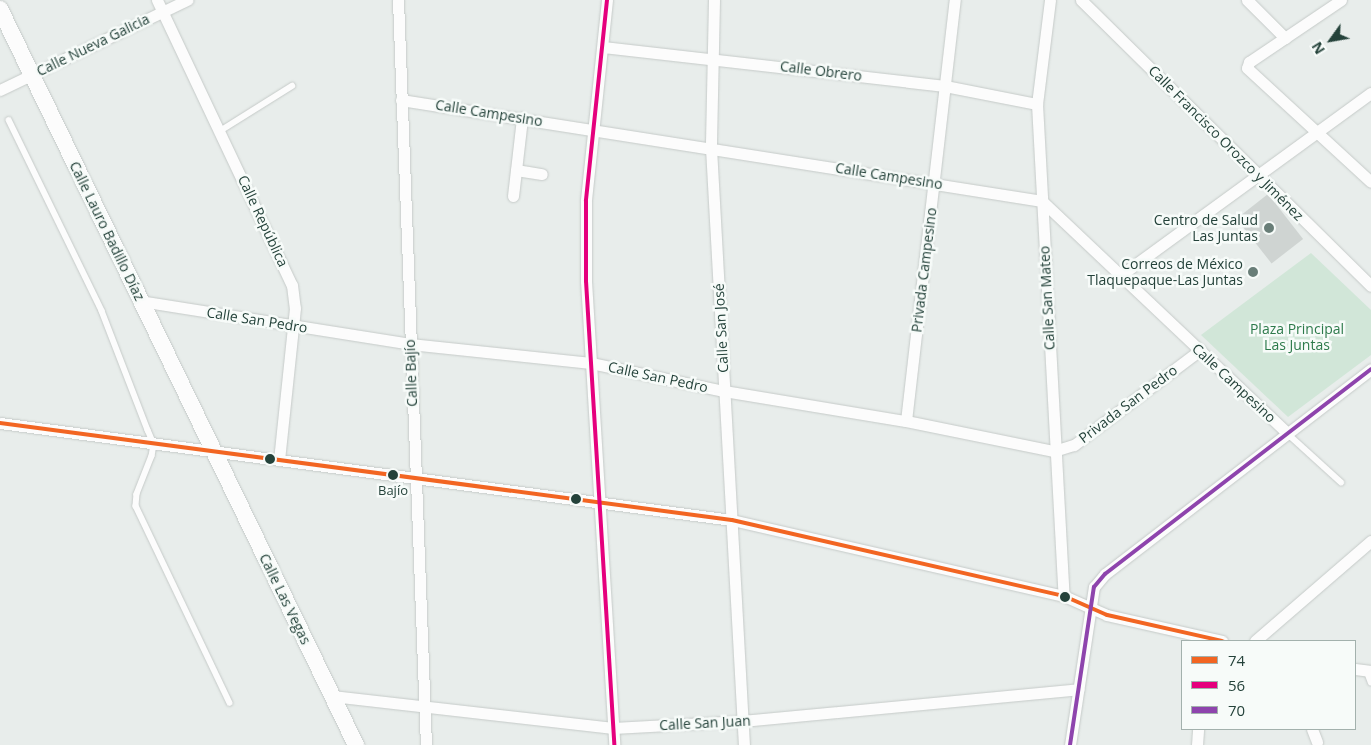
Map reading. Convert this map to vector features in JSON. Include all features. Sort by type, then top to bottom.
[{"type":"street","name":"Calle República","points":[[157,0],[292,285],[293,325],[279,460]]},
{"type":"street","name":"Calle Nueva Galicia","points":[[0,90],[186,0]]},
{"type":"street","name":"Calle Bajío","points":[[398,0],[414,478],[426,745]]},
{"type":"street","points":[[608,0],[586,201],[591,363],[614,745]]},
{"type":"street","name":"Calle San José","points":[[714,0],[714,59],[710,148],[744,745]]},
{"type":"street","name":"Privada Campesino","points":[[906,421],[955,0]]},
{"type":"street","name":"Calle San Mateo","points":[[1050,0],[1037,104],[1054,451],[1064,596]]},
{"type":"street","name":"Calle Francisco Orozco y Jiménez","points":[[1081,0],[1371,286]]},
{"type":"street","points":[[1247,0],[1285,38]]},
{"type":"street","points":[[1341,0],[1249,62],[1247,68],[1371,182]]},
{"type":"street","name":"Calle Lauro Badillo Díaz","points":[[0,9],[214,452]]},
{"type":"street","name":"Calle Obrero","points":[[603,47],[945,86],[1037,104]]},
{"type":"street","points":[[1121,275],[1371,92]]},
{"type":"street","name":"Calle Campesino","points":[[401,100],[1042,201],[1288,434]]},
{"type":"street","points":[[513,196],[522,118]]},
{"type":"street","points":[[516,170],[542,174]]},
{"type":"street","name":"Calle San Pedro","points":[[140,301],[410,344],[591,363],[724,391],[906,421],[1054,451]]},
{"type":"street","name":"Privada San Pedro","points":[[1054,451],[1074,445],[1200,350]]},
{"type":"street","points":[[1070,745],[1094,587],[1105,574],[1371,369]]},
{"type":"street","points":[[0,423],[599,504],[732,520],[1064,596],[1108,615],[1204,638]]},
{"type":"street","name":"Calle Las Vegas","points":[[214,452],[355,745]]},
{"type":"street","points":[[1257,640],[1371,540]]},
{"type":"street","points":[[1356,669],[1370,675]]},
{"type":"street","name":"Calle San Juan","points":[[332,696],[613,728],[742,721],[1078,689]]},
{"type":"street","points":[[1197,745],[1198,730]]},
{"type":"street","points":[[1312,730],[1317,742]]},
{"type":"lane","points":[[220,131],[292,86]]},
{"type":"lane","points":[[9,120],[102,311],[154,444],[136,506],[230,703]]},
{"type":"lane","points":[[1288,434],[1341,482]]},
{"type":"green space","name":"Plaza Principal Las Juntas","points":[[1311,253],[1371,310],[1371,355],[1288,417],[1201,335]]},
{"type":"building","name":"Centro de Salud Las Juntas","points":[[1268,194],[1303,239],[1272,264],[1236,219]]},
{"type":"transit line","name":"56","points":[[607,0],[586,201],[586,281],[614,745]]},
{"type":"transit line","name":"70","points":[[1070,745],[1094,587],[1105,574],[1371,369]]},
{"type":"transit line","name":"74","points":[[0,423],[732,520],[1064,596],[1107,615],[1218,640]]},
{"type":"place","name":"Centro de Salud Las Juntas","points":[[1269,228]]},
{"type":"place","name":"Correos de México Tlaquepaque-Las Juntas","points":[[1253,272]]},
{"type":"place","name":"Bajío","points":[[393,475]]}]
